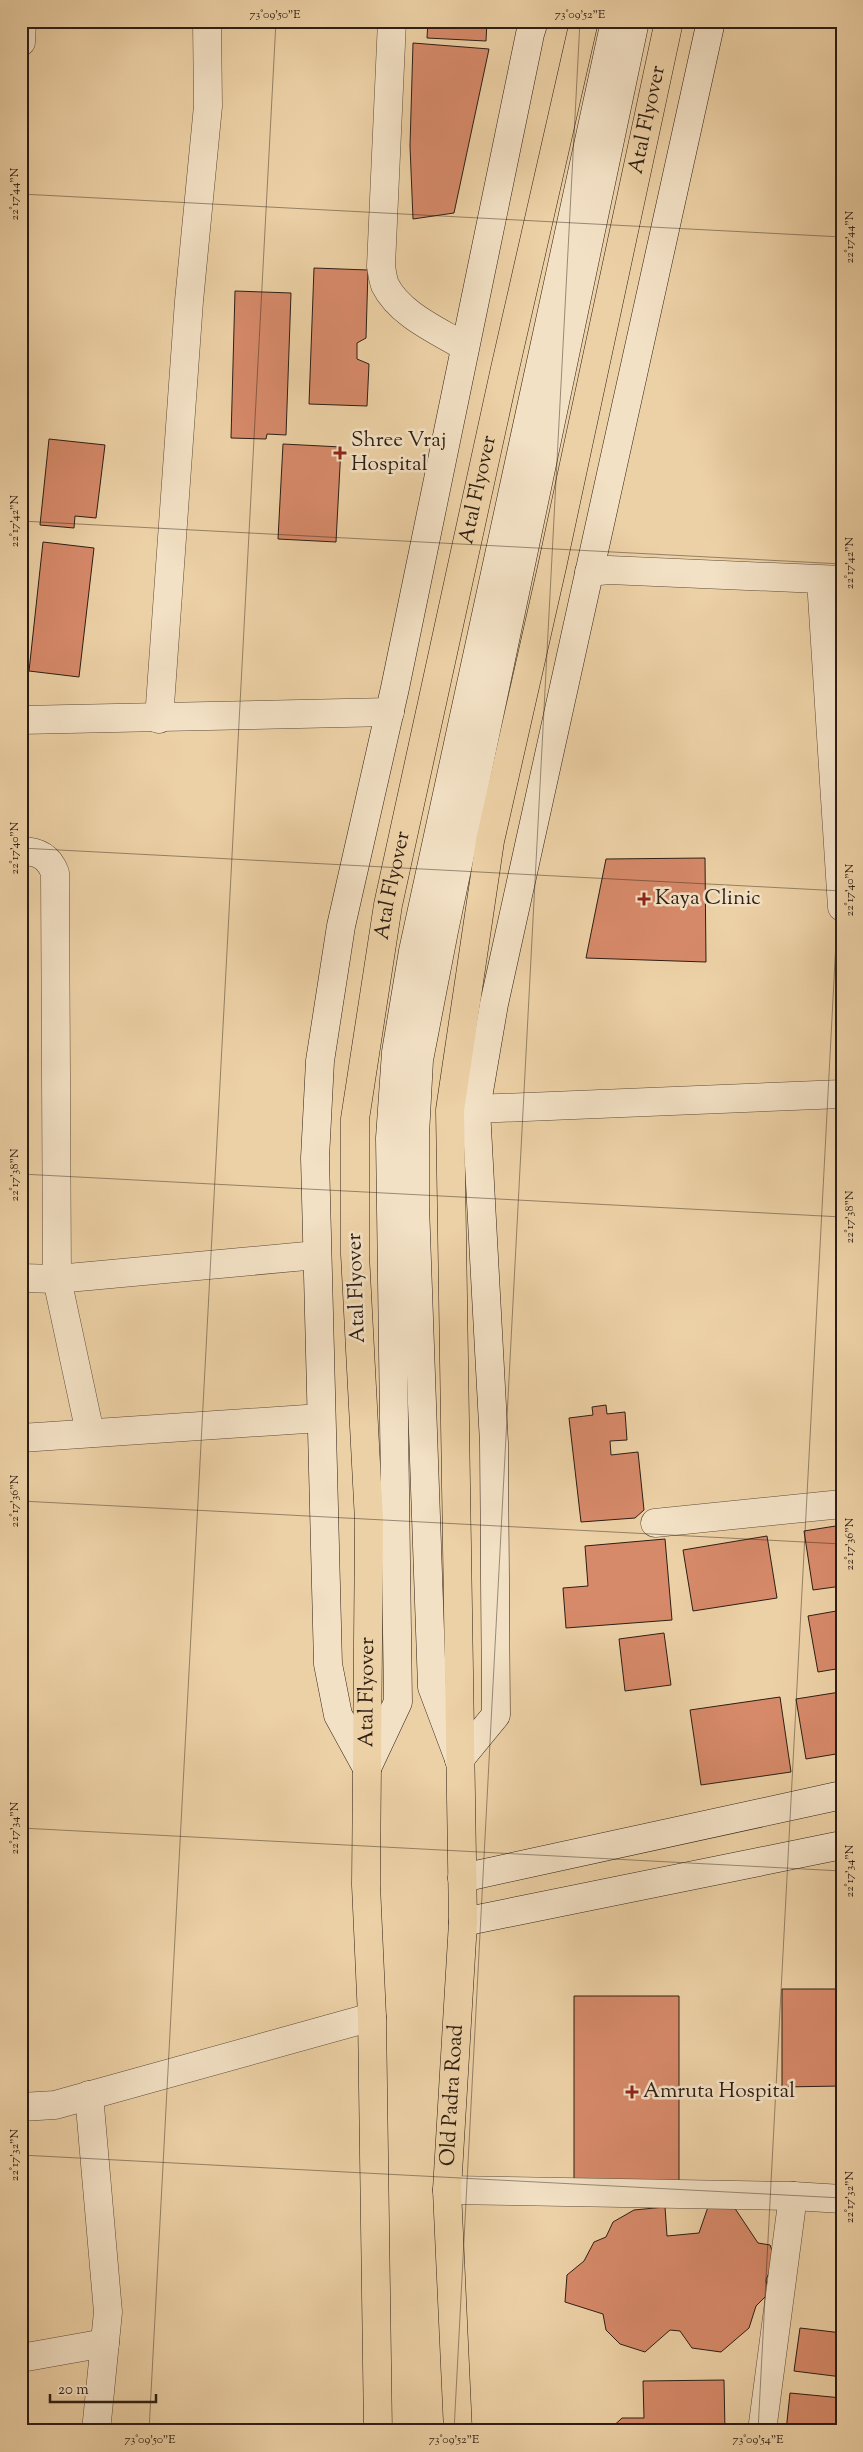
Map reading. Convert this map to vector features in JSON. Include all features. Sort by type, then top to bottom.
[{"type":"main road","name":"Atal Flyover","points":[[367,1768],[368,1521],[355,1254],[355,1119],[388,905],[504,373],[584,21]]},
{"type":"main road","name":"Atal Flyover","points":[[460,1760],[450,1110],[490,840],[552,567],[669,21]]},
{"type":"main road","name":"Old Padra Road","points":[[458,2431],[447,2190],[462,1922],[460,1760]]},
{"type":"main road","points":[[367,1768],[366,1885],[372,2017],[378,2431]]},
{"type":"street","points":[[21,42],[22,21]]},
{"type":"street","points":[[159,718],[189,301],[208,106],[207,21]]},
{"type":"street","points":[[392,21],[381,266],[385,284],[394,299],[406,310],[465,348]]},
{"type":"street","points":[[367,1768],[338,1715],[328,1664],[315,1158],[320,1060],[341,926],[390,712],[534,21]]},
{"type":"street","points":[[367,1768],[398,1702],[390,1138],[396,1052],[413,951],[615,21]]},
{"type":"street","points":[[460,1760],[432,1687],[415,1206],[414,1135],[419,1060],[444,931],[636,21]]},
{"type":"street","points":[[460,1760],[496,1715],[494,1442],[476,1109],[494,1004],[711,21]]},
{"type":"street","points":[[588,572],[609,570],[832,580],[842,907]]},
{"type":"street","points":[[21,720],[390,712]]},
{"type":"street","points":[[21,851],[41,855],[51,861],[55,873],[57,1279],[90,1433]]},
{"type":"street","points":[[476,1109],[842,1094]]},
{"type":"street","points":[[21,1278],[57,1279],[317,1255]]},
{"type":"street","points":[[21,1438],[321,1418]]},
{"type":"street","points":[[655,1523],[842,1504]]},
{"type":"street","points":[[462,1878],[842,1795]]},
{"type":"street","points":[[462,1922],[842,1845]]},
{"type":"street","points":[[21,2107],[55,2106],[372,2017]]},
{"type":"street","points":[[89,2096],[108,2312],[96,2431]]},
{"type":"street","points":[[447,2190],[793,2196],[842,2199]]},
{"type":"street","points":[[762,2431],[793,2196]]},
{"type":"street","points":[[21,2358],[105,2343]]},
{"type":"building","points":[[428,21],[487,21],[486,41],[427,38]]},
{"type":"building","points":[[413,43],[489,49],[454,213],[413,219],[410,146]]},
{"type":"building","points":[[314,268],[368,270],[366,338],[357,343],[357,359],[369,364],[367,406],[309,404]]},
{"type":"building","points":[[235,291],[291,293],[286,435],[267,434],[266,439],[231,438]]},
{"type":"building","points":[[49,439],[105,445],[96,518],[75,516],[74,528],[40,525]]},
{"type":"building","points":[[283,444],[341,447],[336,542],[278,539]]},
{"type":"building","points":[[43,542],[94,548],[79,677],[29,671]]},
{"type":"building","points":[[705,858],[706,962],[586,958],[606,859]]},
{"type":"building","points":[[606,1405],[607,1414],[625,1412],[627,1440],[610,1441],[611,1455],[638,1452],[644,1510],[635,1518],[581,1522],[569,1418],[593,1415],[592,1407]]},
{"type":"building","points":[[842,1525],[842,1586],[813,1590],[804,1531]]},
{"type":"building","points":[[767,1536],[777,1598],[693,1611],[683,1550]]},
{"type":"building","points":[[665,1539],[672,1620],[566,1628],[563,1588],[588,1586],[585,1546]]},
{"type":"building","points":[[842,1610],[842,1668],[818,1672],[808,1616]]},
{"type":"building","points":[[664,1633],[671,1685],[625,1691],[619,1639]]},
{"type":"building","points":[[840,1692],[842,1753],[806,1759],[796,1699]]},
{"type":"building","points":[[780,1697],[791,1772],[701,1785],[690,1710]]},
{"type":"building","points":[[782,1989],[842,1989],[842,2086],[782,2087]]},
{"type":"building","points":[[574,1996],[679,1996],[679,2185],[574,2184]]},
{"type":"building","points":[[709,2204],[732,2204],[758,2243],[770,2245],[775,2258],[766,2280],[769,2293],[756,2306],[749,2328],[721,2352],[692,2348],[680,2331],[670,2330],[645,2352],[620,2344],[606,2330],[603,2314],[565,2302],[567,2275],[584,2261],[594,2242],[606,2237],[613,2222],[634,2210],[665,2207],[667,2236],[699,2233]]},
{"type":"building","points":[[800,2328],[842,2333],[842,2377],[794,2371]]},
{"type":"building","points":[[724,2380],[725,2431],[608,2431],[622,2418],[644,2418],[643,2381]]},
{"type":"building","points":[[790,2393],[842,2398],[840,2431],[786,2431]]},
{"type":"place","name":"Shree Vraj Hospital","points":[[340,453]]},
{"type":"place","name":"Kaya Clinic","points":[[644,899]]},
{"type":"place","name":"Amruta Hospital","points":[[632,2092]]}]
